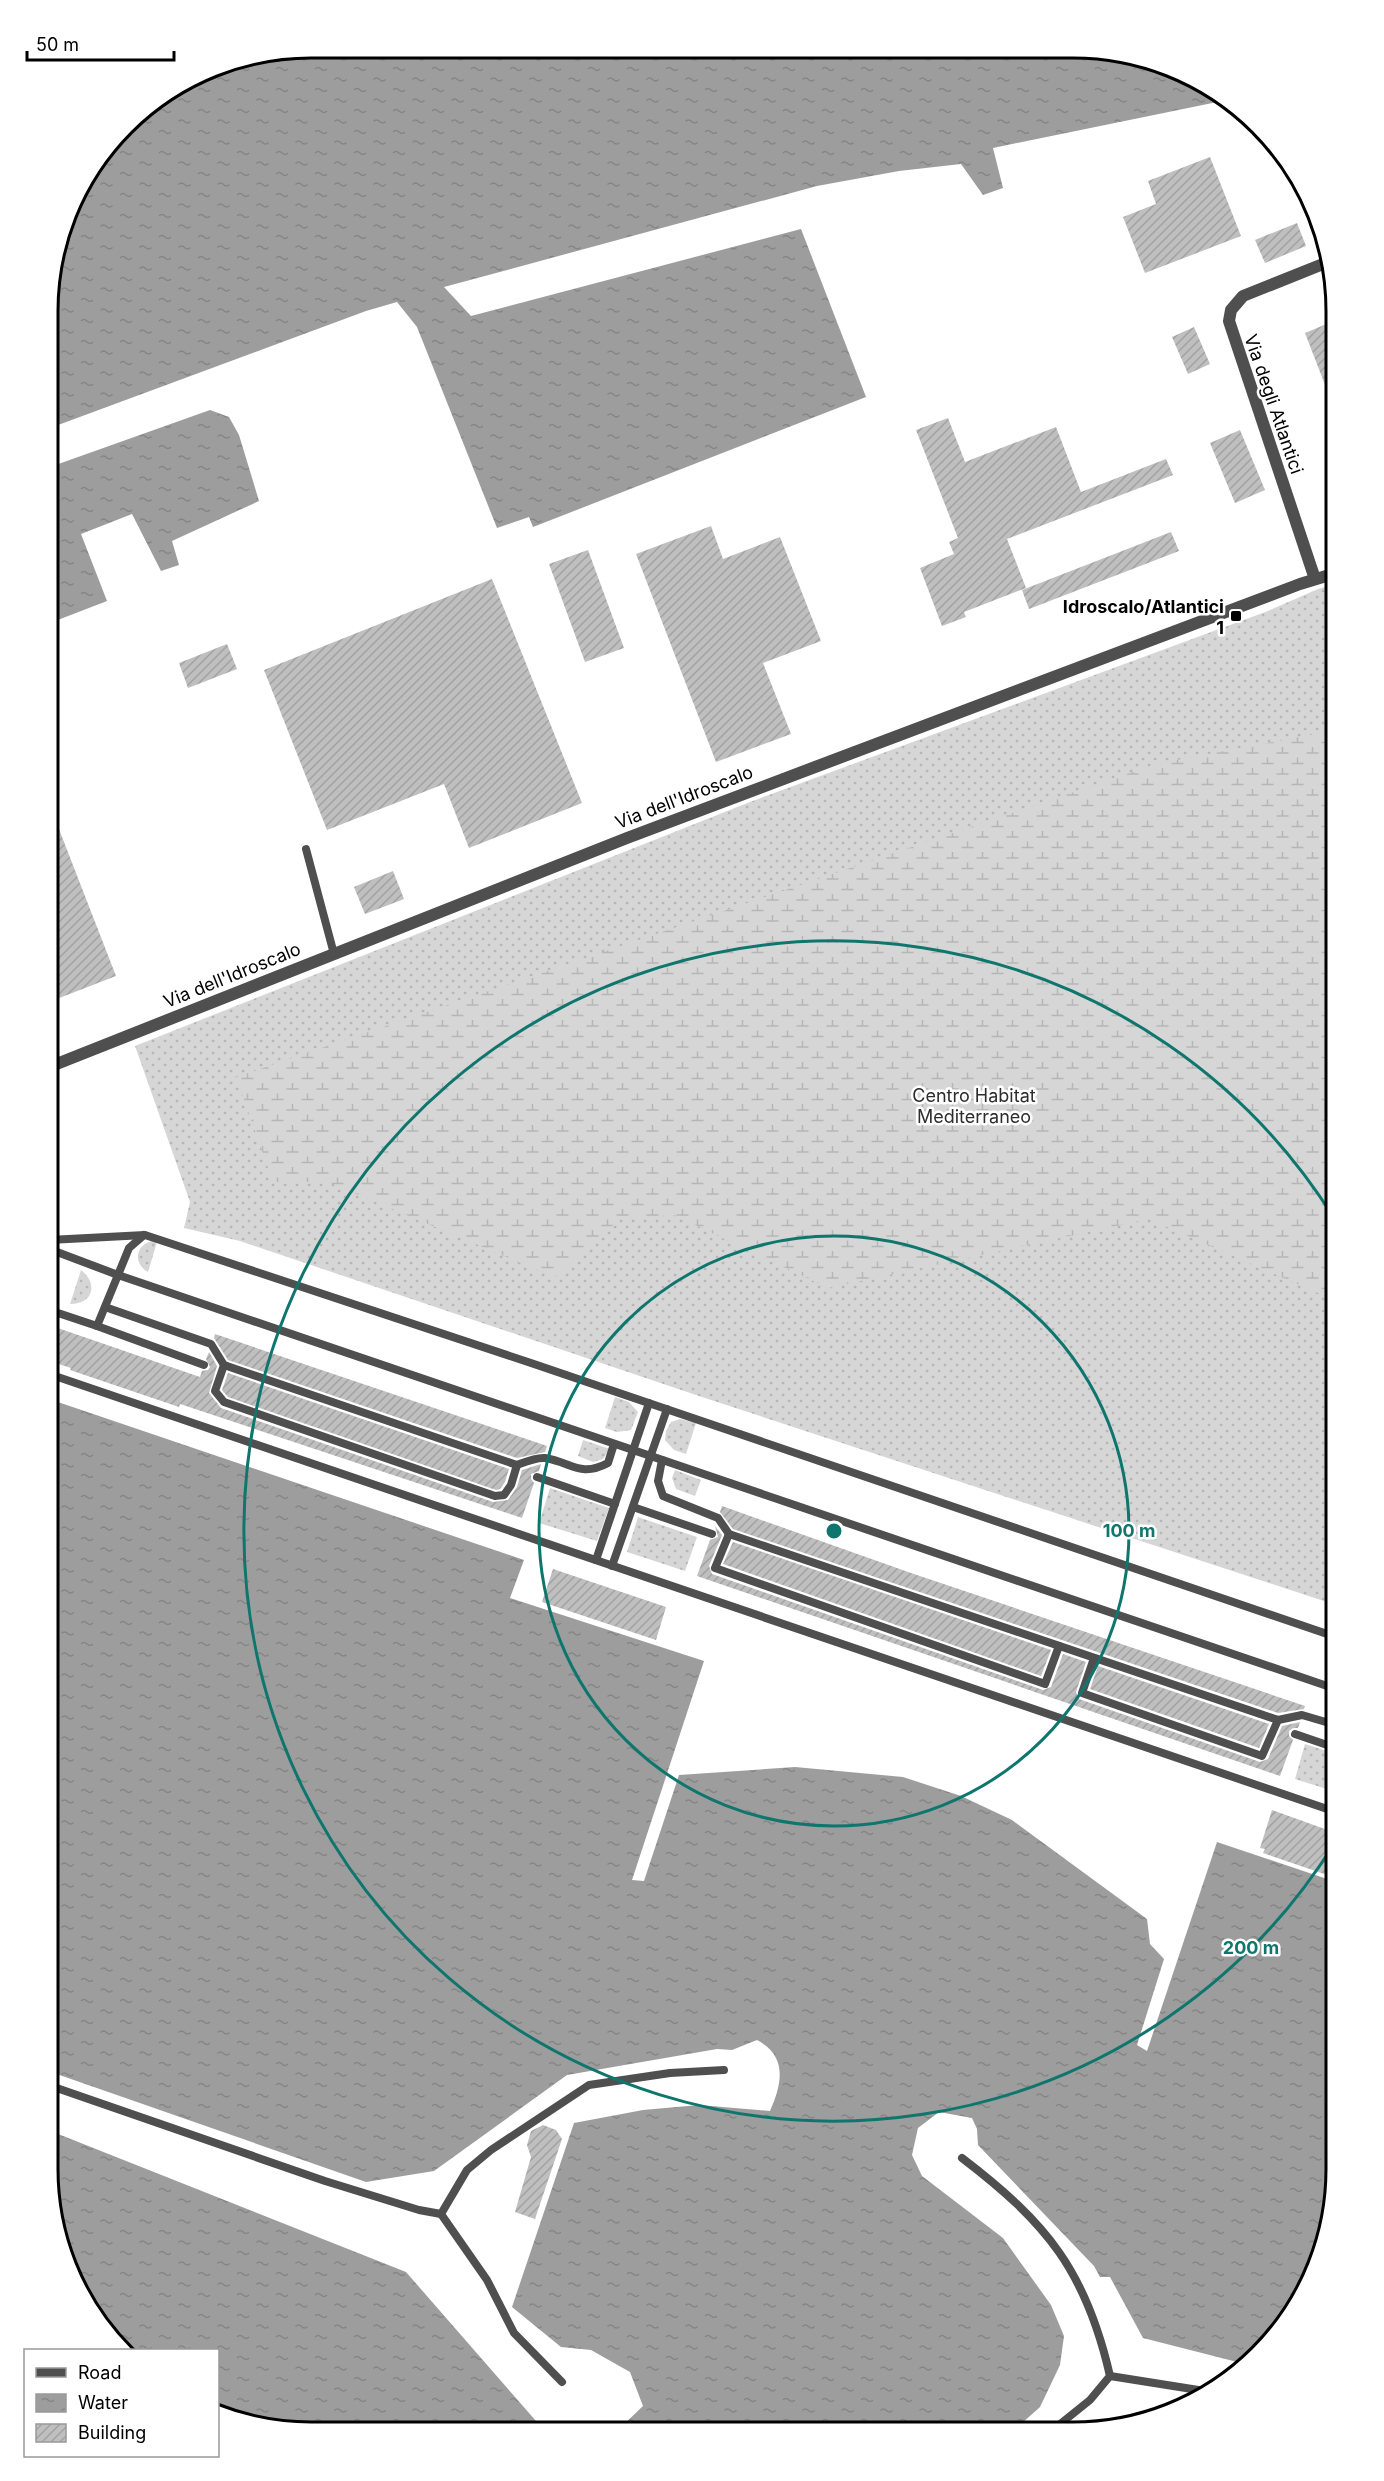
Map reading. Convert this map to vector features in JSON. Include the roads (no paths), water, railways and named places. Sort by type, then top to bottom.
[{"type":"street","name":"Via degli Atlantici","points":[[1315,579],[1229,321],[1233,305],[1243,296],[1321,265]]},
{"type":"street","name":"Via dell'Idroscalo","points":[[58,1063],[649,829],[1326,576]]},
{"type":"lane","points":[[306,849],[333,954]]},
{"type":"lane","points":[[97,1326],[129,1248],[145,1235]]},
{"type":"lane","points":[[58,1240],[145,1235],[667,1409],[1326,1635]]},
{"type":"lane","points":[[58,1253],[1326,1686]]},
{"type":"lane","points":[[105,1306],[212,1344],[224,1365],[518,1465],[543,1458],[584,1471],[598,1468],[608,1463],[614,1444]]},
{"type":"lane","points":[[58,1313],[204,1365]]},
{"type":"lane","points":[[224,1365],[215,1391],[224,1402],[495,1496],[504,1495],[511,1485],[518,1465]]},
{"type":"lane","points":[[58,1377],[1326,1809]]},
{"type":"lane","points":[[596,1560],[649,1403]]},
{"type":"lane","points":[[612,1566],[667,1409]]},
{"type":"lane","points":[[662,1460],[658,1481],[663,1496],[718,1518],[729,1534],[1278,1720],[1302,1715],[1326,1722]]},
{"type":"lane","points":[[537,1477],[615,1504]]},
{"type":"lane","points":[[633,1507],[712,1534]]},
{"type":"lane","points":[[729,1534],[715,1568],[1045,1684],[1059,1646]]},
{"type":"lane","points":[[1094,1658],[1082,1694],[1263,1756],[1278,1720]]},
{"type":"lane","points":[[1295,1734],[1326,1745]]},
{"type":"lane","points":[[441,2214],[467,2170],[491,2150],[589,2085],[670,2073],[724,2070]]},
{"type":"lane","points":[[58,2088],[325,2181],[419,2210],[441,2214],[487,2280],[513,2333],[562,2382]]},
{"type":"lane","points":[[962,2158],[997,2185],[1029,2215],[1062,2253],[1084,2292],[1092,2312],[1110,2376]]},
{"type":"lane","points":[[1110,2376],[1197,2390]]},
{"type":"lane","points":[[1062,2422],[1090,2400],[1110,2376]]},
{"type":"water","points":[[312,58],[1072,58],[1122,63],[1138,67],[1169,78],[1215,102],[993,148],[1003,188],[983,195],[961,164],[899,171],[817,186],[444,287],[471,316],[801,229],[866,397],[533,527],[529,517],[497,528],[417,327],[397,302],[366,311],[58,425],[58,312],[63,262],[72,230],[92,185],[121,145],[145,121],[171,101],[215,78],[246,67],[262,63]]},
{"type":"water","points":[[210,410],[229,417],[239,435],[259,501],[172,541],[179,565],[161,571],[132,514],[81,534],[107,601],[58,620],[58,464]]},
{"type":"water","points":[[58,1402],[524,1560],[510,1598],[704,1661],[632,1880],[644,1881],[679,1775],[795,1767],[903,1777],[961,1796],[1012,1820],[1147,1919],[1150,1944],[1164,1959],[1137,2045],[1147,2051],[1217,1842],[1326,1879],[1326,2169],[1321,2219],[1312,2251],[1292,2296],[1263,2336],[1237,2362],[1143,2338],[1110,2277],[1100,2277],[1094,2266],[978,2145],[977,2129],[972,2118],[939,2112],[918,2128],[912,2155],[922,2176],[1003,2238],[1051,2305],[1064,2336],[1060,2365],[1040,2407],[1023,2422],[626,2422],[643,2406],[630,2372],[591,2350],[561,2347],[512,2307],[574,2123],[643,2110],[699,2105],[770,2111],[777,2091],[780,2071],[774,2054],[757,2040],[732,2050],[717,2049],[567,2075],[434,2171],[366,2182],[58,2074]]},
{"type":"water","points":[[58,2134],[406,2272],[536,2421],[540,2422],[295,2422],[262,2418],[219,2405],[219,2349],[134,2349],[121,2336],[92,2296],[72,2251],[63,2219],[58,2169]]},
{"type":"place","name":"Idroscalo/Atlantici 1","points":[[1236,616]]},
{"type":"park label","name":"Centro Habitat Mediterraneo","points":[[974,1105]]}]
